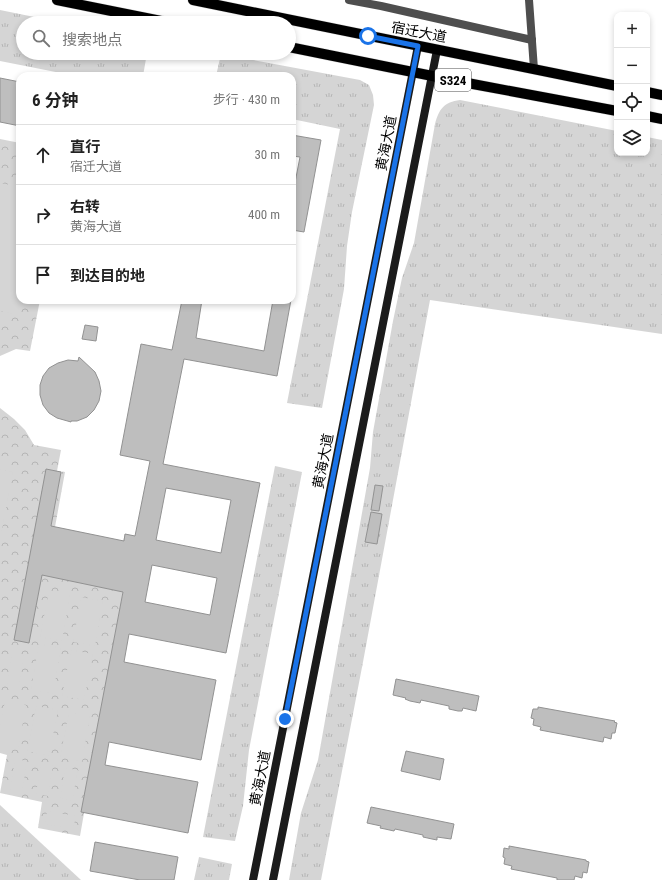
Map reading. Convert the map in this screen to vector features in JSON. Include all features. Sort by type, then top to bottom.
[{"type":"main road","points":[[57,0],[136,16]]},
{"type":"main road","name":"宿迁大道","points":[[193,0],[271,16]]},
{"type":"main road","name":"宿迁大道","points":[[296,21],[614,85]]},
{"type":"main road","name":"黄海大道","points":[[253,880],[418,46]]},
{"type":"main road","name":"S324","points":[[296,48],[614,110]]},
{"type":"main road","points":[[273,880],[437,50]]},
{"type":"main road","points":[[650,93],[662,95]]},
{"type":"main road","points":[[650,117],[662,119]]},
{"type":"street","points":[[349,0],[532,40]]},
{"type":"street","points":[[529,0],[534,69]]},
{"type":"green space","points":[[0,10],[30,16],[16,16],[16,60],[146,60],[144,72],[56,72],[0,61]]},
{"type":"green space","points":[[220,60],[253,60],[360,80],[369,85],[373,95],[374,105],[352,212],[347,246],[344,289],[322,408],[287,403],[340,129],[296,120],[296,72],[217,72]]},
{"type":"green space","points":[[460,100],[614,130],[614,156],[650,156],[650,138],[662,140],[662,334],[430,300],[321,880],[289,880],[301,813],[318,760],[370,468],[373,432],[402,278],[414,243],[435,124],[440,110],[450,102]]},
{"type":"green space","points":[[0,139],[16,142],[16,304],[39,304],[30,351],[16,349],[0,356]]},
{"type":"green space","points":[[0,183],[16,186],[16,304],[21,304],[19,315],[0,311]]},
{"type":"green space","points":[[0,408],[25,430],[34,445],[61,450],[57,471],[65,472],[55,527],[123,541],[125,534],[135,536],[123,592],[80,836],[38,828],[42,802],[0,793],[7,755],[0,753]]},
{"type":"green space","points":[[275,466],[302,472],[249,750],[243,806],[235,841],[203,837]]},
{"type":"green space","points":[[0,469],[13,472],[0,540]]},
{"type":"green space","points":[[49,591],[70,595],[62,641],[40,637]]},
{"type":"green space","points":[[81,597],[103,601],[95,646],[73,642]]},
{"type":"green space","points":[[39,644],[61,648],[53,694],[31,689]]},
{"type":"green space","points":[[71,650],[93,654],[84,700],[62,696]]},
{"type":"green space","points":[[12,653],[24,655],[19,686],[7,684]]},
{"type":"green space","points":[[5,701],[26,705],[18,750],[0,747],[0,725]]},
{"type":"green space","points":[[36,706],[58,710],[49,756],[27,751]]},
{"type":"green space","points":[[69,712],[90,716],[82,762],[60,757]]},
{"type":"green space","points":[[15,759],[27,761],[22,792],[10,790]]},
{"type":"green space","points":[[41,763],[53,765],[48,796],[36,794]]},
{"type":"green space","points":[[65,768],[78,770],[72,801],[60,798]]},
{"type":"green space","points":[[0,805],[81,880],[0,880]]},
{"type":"green space","points":[[47,811],[76,816],[73,829],[45,824]]},
{"type":"green space","points":[[199,857],[232,864],[229,880],[194,880]]},
{"type":"building","points":[[0,78],[16,81],[16,125],[0,122]]},
{"type":"building","points":[[296,136],[321,140],[304,232],[296,231],[296,178],[300,157],[296,156]]},
{"type":"building","points":[[181,304],[201,304],[196,338],[264,351],[272,304],[290,304],[277,376],[184,359],[163,464],[260,483],[226,653],[129,634],[124,662],[216,680],[201,760],[109,742],[105,765],[198,782],[188,833],[81,812],[123,592],[42,575],[29,643],[14,640],[46,469],[61,472],[51,526],[124,541],[125,534],[135,536],[150,461],[120,455],[141,344],[172,350]],"holes":[[[166,488],[231,500],[221,553],[156,540]],[[152,565],[217,578],[210,615],[145,602]]]},
{"type":"building","points":[[85,325],[98,327],[96,341],[82,339]]},
{"type":"building","points":[[79,357],[95,372],[101,391],[99,401],[94,410],[87,417],[71,422],[57,418],[49,413],[43,405],[40,395],[40,385],[43,376],[49,368],[68,360],[78,361]]},
{"type":"building","points":[[375,485],[383,486],[379,511],[371,510]]},
{"type":"building","points":[[371,512],[382,514],[377,544],[365,542]]},
{"type":"building","points":[[396,679],[479,696],[476,711],[463,708],[462,711],[458,711],[449,709],[449,706],[421,700],[420,703],[393,695]]},
{"type":"building","points":[[538,707],[615,721],[614,722],[617,723],[615,733],[612,733],[611,739],[604,737],[603,742],[540,730],[541,727],[533,725],[534,719],[531,718],[533,709],[538,709]]},
{"type":"building","points":[[406,751],[444,759],[440,780],[401,771]]},
{"type":"building","points":[[371,807],[454,824],[451,839],[437,837],[437,840],[423,837],[423,835],[395,829],[394,831],[380,828],[381,826],[367,823]]},
{"type":"building","points":[[95,842],[178,857],[174,880],[140,880],[90,871]]},
{"type":"building","points":[[509,846],[586,860],[589,862],[587,873],[583,872],[582,878],[575,876],[574,880],[557,880],[557,878],[511,869],[512,866],[504,864],[505,858],[503,857],[504,848],[509,849]]},
{"type":"route","points":[[285,719],[418,46],[368,36]]}]
